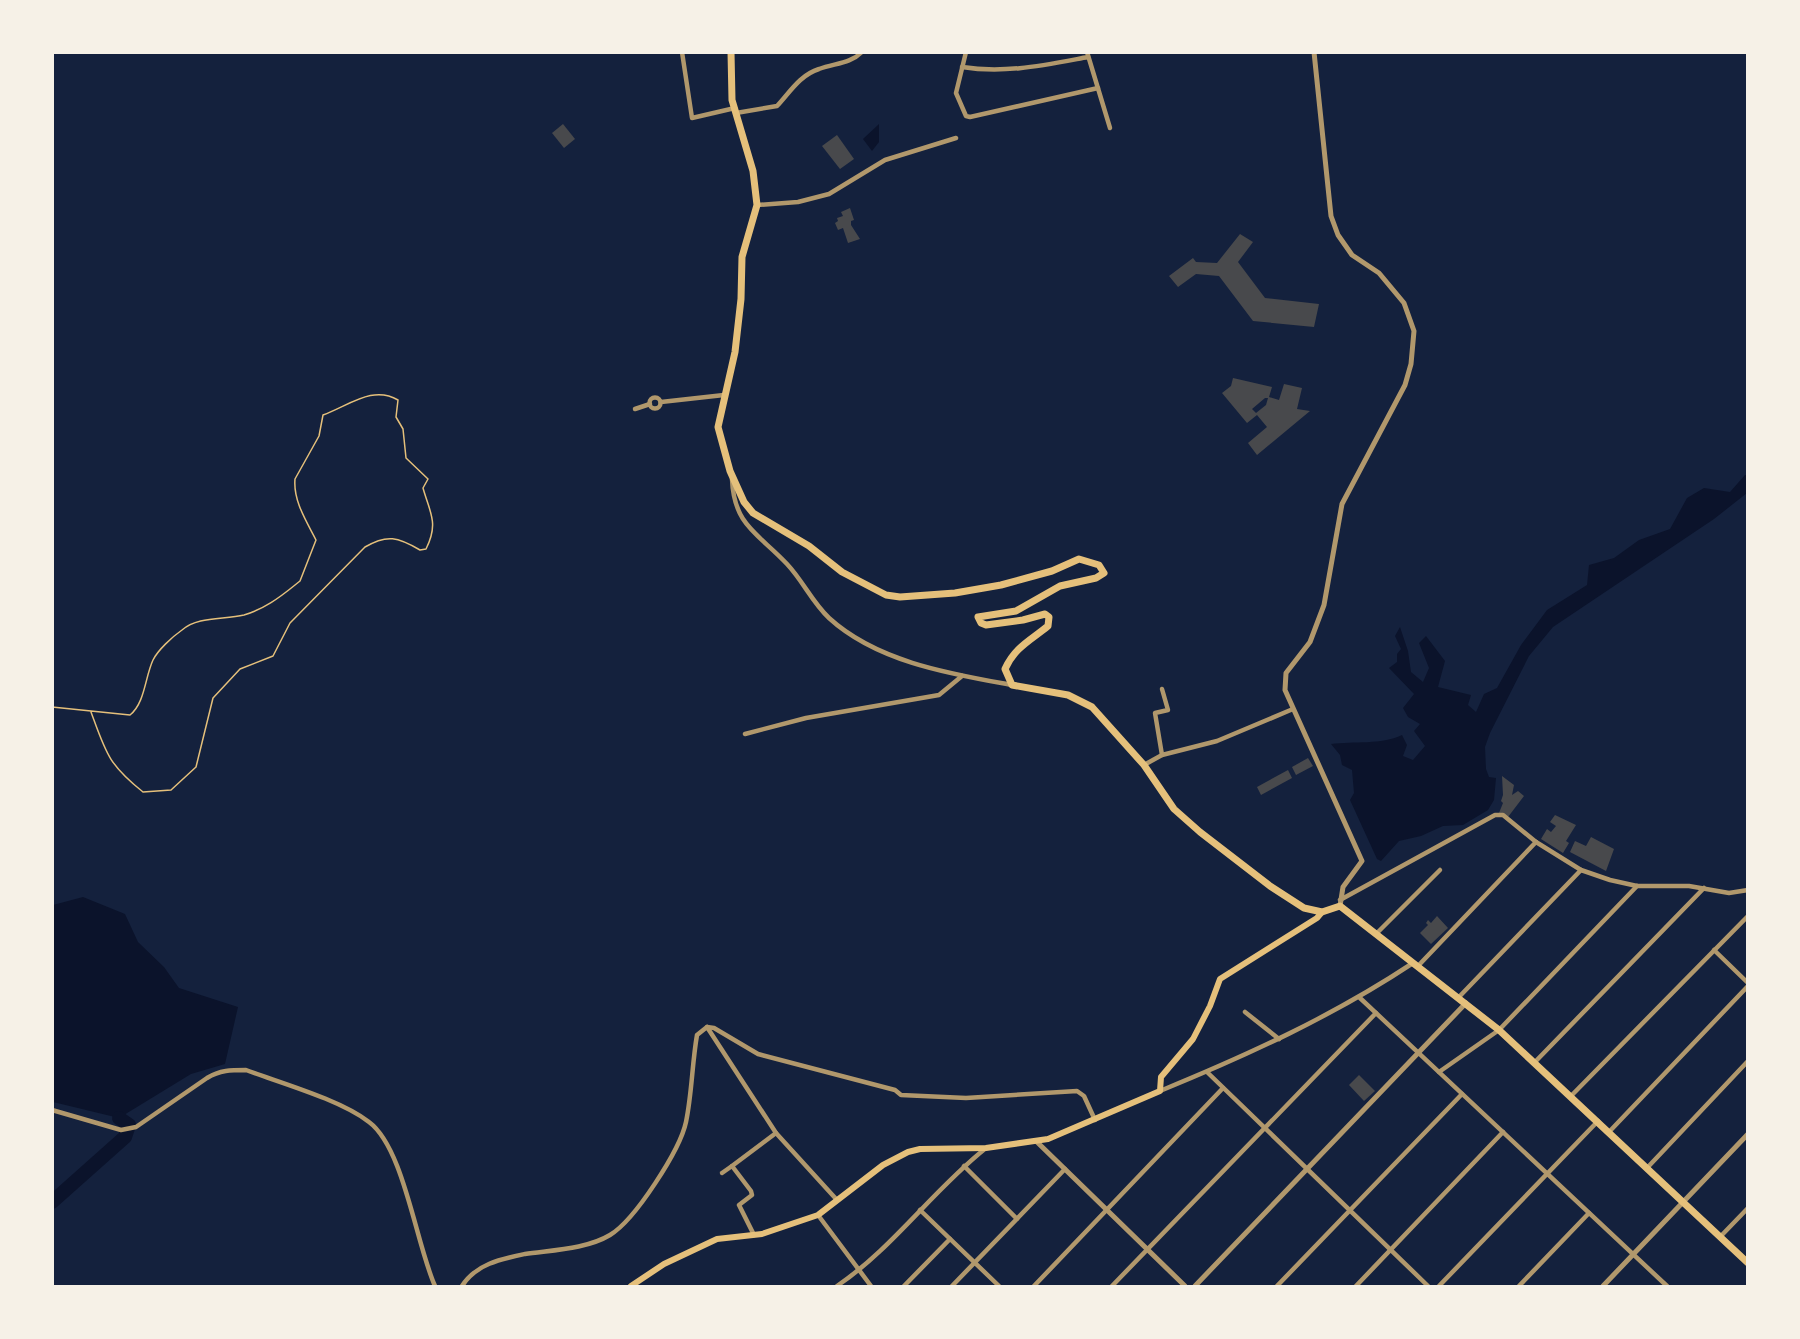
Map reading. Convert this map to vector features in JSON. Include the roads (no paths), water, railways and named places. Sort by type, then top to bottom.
[{"type":"main road","points":[[731,52],[730,77],[736,111],[753,171],[757,205],[742,257],[741,299],[735,352],[718,427],[732,477],[744,502],[753,513],[809,546],[842,572],[886,595],[900,597],[955,593],[1001,585],[1052,571],[1078,559],[1099,565],[1104,573],[1096,578],[1060,586],[1017,611],[978,616],[981,623],[986,625],[1046,614],[1049,617],[1048,626],[1023,643],[1005,669],[1012,685],[1068,695],[1085,703],[1144,765],[1180,815],[1270,886],[1304,908],[1322,912]]},
{"type":"main road","points":[[631,1287],[664,1264],[717,1239],[754,1234],[819,1215],[883,1165],[908,1152],[920,1149],[986,1149],[1036,1141],[1095,1120],[1160,1091],[1161,1077],[1193,1039],[1210,1006],[1220,979],[1339,903],[1499,1030],[1748,1263]]},
{"type":"street","points":[[682,52],[692,118],[777,106],[801,79],[817,69],[854,60],[862,52]]},
{"type":"street","points":[[966,52],[956,93],[966,116],[970,117],[1098,88]]},
{"type":"street","points":[[1314,52],[1334,224],[1352,255],[1379,273],[1404,303],[1414,331],[1411,364],[1405,385],[1342,504],[1330,582],[1318,621],[1307,647],[1286,674],[1285,690],[1362,861],[1343,887],[1339,903]]},
{"type":"street","points":[[962,67],[990,71],[1028,68],[1088,55],[1110,128]]},
{"type":"street","points":[[757,205],[798,202],[829,194],[885,160],[956,138]]},
{"type":"street","points":[[634,409],[650,404],[654,398],[661,402],[724,395]]},
{"type":"street","points":[[732,477],[732,495],[742,521],[789,566],[815,604],[831,620],[888,653],[914,664],[1012,685]]},
{"type":"street","points":[[745,734],[806,718],[939,695],[962,676]]},
{"type":"street","points":[[1162,689],[1167,710],[1155,713],[1162,755]]},
{"type":"street","points":[[1144,765],[1162,755],[1217,741],[1293,709]]},
{"type":"street","points":[[1339,903],[1495,815],[1503,815],[1536,842],[1581,870],[1637,886],[1704,888],[1729,893],[1748,890]]},
{"type":"street","points":[[1160,1091],[1279,1039],[1360,998],[1415,964],[1536,842]]},
{"type":"street","points":[[1376,934],[1440,870]]},
{"type":"street","points":[[1459,997],[1581,870]]},
{"type":"street","points":[[1439,1072],[1499,1030],[1637,886]]},
{"type":"street","points":[[1534,1062],[1704,888]]},
{"type":"street","points":[[1571,1096],[1748,915]]},
{"type":"street","points":[[1609,1132],[1748,984],[1714,950]]},
{"type":"street","points":[[1360,998],[1667,1287]]},
{"type":"street","points":[[1195,1287],[1466,1003]]},
{"type":"street","points":[[1245,1012],[1279,1039]]},
{"type":"street","points":[[1113,1287],[1376,1013]]},
{"type":"street","points":[[462,1287],[484,1265],[508,1257],[586,1244],[610,1235],[634,1214],[655,1182],[686,1125],[696,1035],[707,1027],[714,1028],[758,1054],[895,1090],[901,1095],[966,1098],[1077,1091],[1084,1096],[1095,1120]]},
{"type":"street","points":[[707,1027],[776,1133],[837,1200]]},
{"type":"street","points":[[1647,1168],[1748,1061]]},
{"type":"street","points":[[52,1110],[121,1130],[136,1127],[207,1078],[219,1071],[232,1070],[246,1070],[348,1109],[379,1130],[396,1163],[435,1287]]},
{"type":"street","points":[[1207,1072],[1428,1287]]},
{"type":"street","points":[[1034,1287],[1223,1088]]},
{"type":"street","points":[[1277,1287],[1462,1094]]},
{"type":"street","points":[[1439,1287],[1598,1121]]},
{"type":"street","points":[[1356,1287],[1503,1132]]},
{"type":"street","points":[[722,1173],[776,1133]]},
{"type":"street","points":[[1603,1287],[1748,1134]]},
{"type":"street","points":[[1036,1141],[1185,1287]]},
{"type":"street","points":[[837,1287],[860,1271],[963,1166],[986,1149]]},
{"type":"street","points":[[732,1166],[751,1191],[752,1195],[739,1205],[754,1234]]},
{"type":"street","points":[[963,1166],[1017,1219]]},
{"type":"street","points":[[952,1287],[1065,1169]]},
{"type":"street","points":[[1720,1237],[1748,1208]]},
{"type":"street","points":[[921,1210],[999,1287]]},
{"type":"street","points":[[1519,1287],[1589,1213]]},
{"type":"street","points":[[819,1215],[871,1287]]},
{"type":"street","points":[[904,1287],[950,1239]]},
{"type":"water","points":[[879,124],[879,142],[872,151],[863,139]]},
{"type":"water","points":[[1747,475],[1747,493],[1714,519],[1553,627],[1529,656],[1485,747],[1486,769],[1489,777],[1496,778],[1494,800],[1488,810],[1463,825],[1443,826],[1421,836],[1399,841],[1381,861],[1377,859],[1350,800],[1354,793],[1352,770],[1342,765],[1340,755],[1331,744],[1376,741],[1402,735],[1407,745],[1403,756],[1413,760],[1425,746],[1414,731],[1420,724],[1408,717],[1403,708],[1414,694],[1389,668],[1397,662],[1397,654],[1401,649],[1395,636],[1400,627],[1408,651],[1411,672],[1423,682],[1429,668],[1419,643],[1426,636],[1445,661],[1438,687],[1471,695],[1468,705],[1476,712],[1484,694],[1497,688],[1521,645],[1547,610],[1587,585],[1589,565],[1614,558],[1639,540],[1670,529],[1687,498],[1704,488],[1730,492]]},
{"type":"water","points":[[83,897],[125,914],[138,942],[164,967],[179,988],[238,1007],[225,1064],[191,1074],[119,1118],[53,1102],[53,905]]},
{"type":"waterway","points":[[52,1202],[125,1137],[129,1125],[119,1118]]}]
